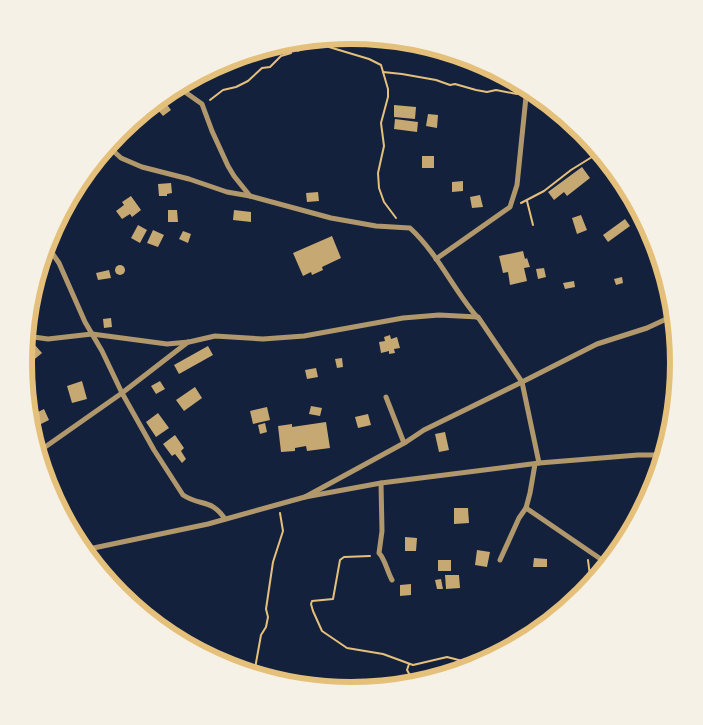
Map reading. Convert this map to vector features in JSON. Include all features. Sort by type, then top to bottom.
[{"type":"street","points":[[185,92],[202,104],[228,166],[250,196]]},
{"type":"street","points":[[436,259],[510,208],[517,185],[527,96]]},
{"type":"street","points":[[113,151],[120,158],[142,167],[189,179],[227,192],[250,196],[331,218],[376,226],[410,228],[427,246],[522,382],[537,463],[526,508],[519,518],[500,560]]},
{"type":"street","points":[[52,253],[59,263],[122,393],[154,450],[183,495],[190,500],[213,506],[218,509],[225,519]]},
{"type":"street","points":[[33,337],[48,339],[92,334],[167,344],[189,342],[215,336],[263,339],[323,334],[403,318],[439,315],[478,317]]},
{"type":"street","points":[[306,497],[424,430],[597,344],[647,328],[668,318]]},
{"type":"street","points":[[44,448],[122,393],[189,342]]},
{"type":"street","points":[[386,397],[404,443]]},
{"type":"street","points":[[92,548],[225,519],[278,503],[381,484],[537,463],[657,455]]},
{"type":"street","points":[[381,484],[382,531],[379,553],[392,580]]},
{"type":"street","points":[[526,508],[602,560]]},
{"type":"path","points":[[330,47],[369,59],[381,66],[388,97],[381,123],[384,146],[378,173],[378,188],[384,202],[394,216],[410,228]]},
{"type":"path","points":[[202,104],[223,90],[236,87],[248,81],[262,68],[270,67],[281,56],[291,53]]},
{"type":"path","points":[[383,72],[436,80],[450,85],[455,84],[487,92],[496,90],[510,91],[527,96]]},
{"type":"path","points":[[510,208],[544,191],[571,170],[594,156]]},
{"type":"path","points":[[527,201],[533,225]]},
{"type":"path","points":[[255,667],[261,636],[266,627],[268,617],[266,608],[273,562],[283,531],[278,503]]},
{"type":"path","points":[[588,550],[590,574]]},
{"type":"path","points":[[379,553],[362,557],[344,557],[340,560],[333,599],[312,601],[311,604],[322,631],[347,648],[383,654],[410,664],[422,664],[447,658],[463,662]]},
{"type":"path","points":[[410,664],[407,670],[411,676]]},
{"type":"building","points":[[307,47],[308,49],[297,52],[296,49]]},
{"type":"building","points":[[166,103],[171,110],[163,116],[157,109]]},
{"type":"building","points":[[394,105],[416,107],[415,119],[394,117]]},
{"type":"building","points":[[428,114],[438,115],[437,128],[426,126]]},
{"type":"building","points":[[395,119],[418,122],[417,132],[394,129]]},
{"type":"building","points":[[422,156],[434,156],[434,168],[422,168]]},
{"type":"building","points":[[582,167],[590,178],[567,196],[564,192],[554,200],[548,192]]},
{"type":"building","points":[[463,181],[463,191],[452,192],[452,182]]},
{"type":"building","points":[[171,183],[172,193],[167,194],[167,196],[159,196],[158,184]]},
{"type":"building","points":[[318,192],[319,201],[307,202],[306,193]]},
{"type":"building","points":[[480,195],[483,207],[472,208],[470,197]]},
{"type":"building","points":[[131,196],[141,210],[132,217],[130,214],[122,219],[116,211],[124,205],[122,202]]},
{"type":"building","points":[[168,210],[177,210],[178,222],[168,222]]},
{"type":"building","points":[[234,210],[251,212],[251,222],[233,220]]},
{"type":"building","points":[[581,215],[587,230],[577,234],[572,218]]},
{"type":"building","points":[[625,219],[630,226],[608,242],[603,235]]},
{"type":"building","points":[[138,225],[147,230],[140,243],[131,238]]},
{"type":"building","points":[[153,230],[164,235],[158,247],[147,243]]},
{"type":"building","points":[[183,231],[191,234],[188,243],[179,239]]},
{"type":"building","points":[[332,236],[341,258],[322,267],[323,270],[312,275],[311,272],[303,276],[293,253]]},
{"type":"building","points":[[523,251],[530,267],[524,268],[527,281],[510,285],[508,272],[503,273],[499,256]]},
{"type":"building","points":[[120,265],[125,270],[120,275],[115,270]]},
{"type":"building","points":[[544,268],[546,277],[538,279],[536,269]]},
{"type":"building","points":[[109,270],[111,278],[98,280],[96,273]]},
{"type":"building","points":[[622,277],[623,283],[616,285],[614,279]]},
{"type":"building","points":[[574,281],[575,287],[565,289],[563,283]]},
{"type":"building","points":[[111,318],[112,327],[104,328],[103,319]]},
{"type":"building","points":[[390,335],[391,339],[397,337],[400,348],[394,349],[395,353],[389,354],[389,351],[381,353],[379,342],[385,341],[384,337]]},
{"type":"building","points":[[34,344],[42,353],[32,361]]},
{"type":"building","points":[[208,346],[213,355],[179,374],[174,365]]},
{"type":"building","points":[[342,358],[343,367],[337,368],[335,359]]},
{"type":"building","points":[[316,368],[318,377],[307,379],[305,370]]},
{"type":"building","points":[[82,381],[87,399],[72,403],[67,386]]},
{"type":"building","points":[[160,381],[165,389],[156,394],[151,386]]},
{"type":"building","points":[[195,387],[202,398],[184,411],[176,400]]},
{"type":"building","points":[[311,406],[322,408],[320,416],[309,414]]},
{"type":"building","points":[[267,407],[270,420],[253,424],[250,411]]},
{"type":"building","points":[[44,409],[49,420],[39,425],[37,413]]},
{"type":"building","points":[[158,413],[169,428],[156,437],[146,422]]},
{"type":"building","points":[[368,414],[371,425],[358,428],[355,417]]},
{"type":"building","points":[[326,422],[330,448],[307,451],[306,446],[295,448],[295,451],[281,452],[278,426],[292,424],[292,427]]},
{"type":"building","points":[[265,423],[267,432],[260,434],[258,425]]},
{"type":"building","points":[[445,432],[449,450],[439,452],[435,434]]},
{"type":"building","points":[[175,435],[184,448],[181,451],[186,459],[182,463],[175,454],[172,456],[163,444]]},
{"type":"building","points":[[454,508],[468,508],[469,523],[454,524]]},
{"type":"building","points":[[405,537],[417,538],[416,551],[405,551]]},
{"type":"building","points":[[477,550],[490,552],[487,567],[475,565]]},
{"type":"building","points":[[534,558],[547,559],[547,567],[533,567]]},
{"type":"building","points":[[438,560],[451,560],[451,571],[438,571]]},
{"type":"building","points":[[445,575],[459,575],[460,588],[446,589]]},
{"type":"building","points":[[441,579],[443,589],[437,589],[435,580]]},
{"type":"building","points":[[411,584],[411,595],[400,596],[400,585]]}]
